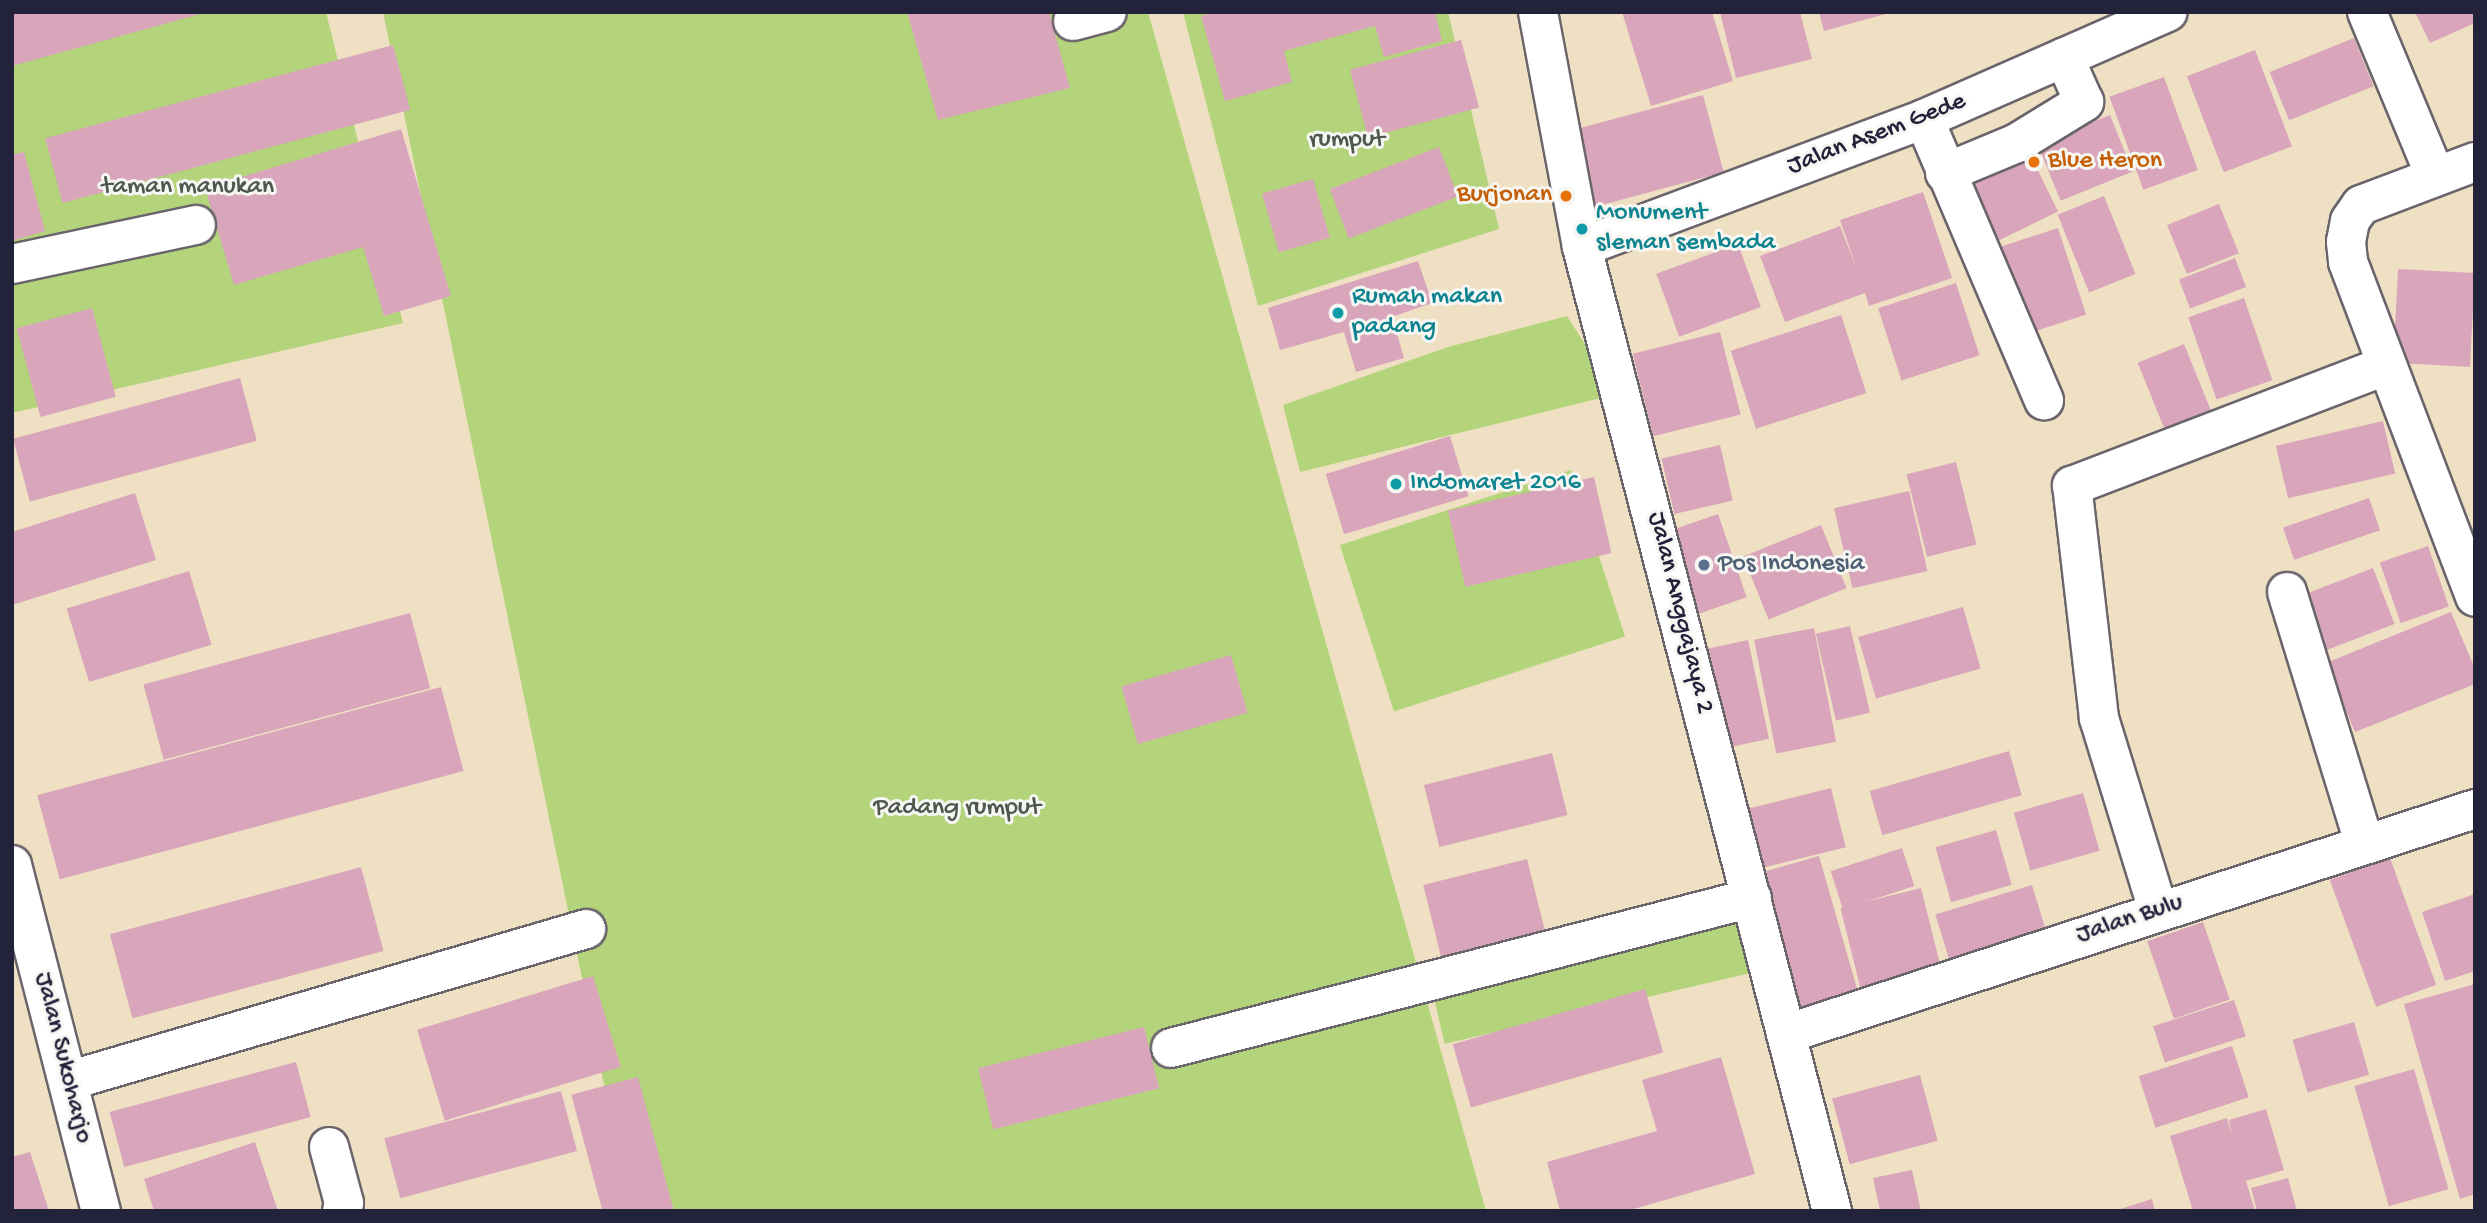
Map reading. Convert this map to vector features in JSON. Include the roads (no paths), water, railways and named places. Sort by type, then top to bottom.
[{"type":"street","name":"Jalan Anggajaya 2","points":[[1538,12],[1582,247],[1832,1211]]},
{"type":"street","name":"Jalan Asem Gede","points":[[1582,247],[1924,119],[2168,12]]},
{"type":"street","points":[[2367,12],[2435,175]]},
{"type":"street","points":[[1945,173],[2017,143],[2084,102],[2064,57]]},
{"type":"street","points":[[1924,119],[2044,400]]},
{"type":"street","points":[[2475,162],[2371,198],[2355,212],[2348,228],[2348,262],[2475,597]]},
{"type":"street","points":[[12,264],[196,225]]},
{"type":"street","points":[[2158,911],[2099,718],[2072,486],[2387,365]]},
{"type":"street","points":[[2287,592],[2364,842]]},
{"type":"street","name":"Jalan Bulu","points":[[1786,1034],[2364,842],[2475,809]]},
{"type":"street","name":"Jalan Sukoharjo","points":[[12,865],[102,1211]]},
{"type":"street","points":[[1171,1048],[1752,898]]},
{"type":"street","points":[[68,1081],[586,929]]},
{"type":"street","points":[[329,1147],[344,1203],[342,1211]]},
{"type":"place","name":"Blue Heron","points":[[2034,162]]},
{"type":"place","name":"Burjonan","points":[[1566,196]]},
{"type":"place","name":"Monument sleman sembada","points":[[1582,229]]},
{"type":"place","name":"Rumah makan padang","points":[[1338,313]]},
{"type":"place","name":"Indomaret 2016","points":[[1396,484]]},
{"type":"place","name":"Pos Indonesia","points":[[1704,565]]},
{"type":"park label","name":"rumput","points":[[1347,141]]},
{"type":"park label","name":"taman manukan","points":[[188,188]]},
{"type":"park label","name":"Padang rumput","points":[[957,809]]}]
